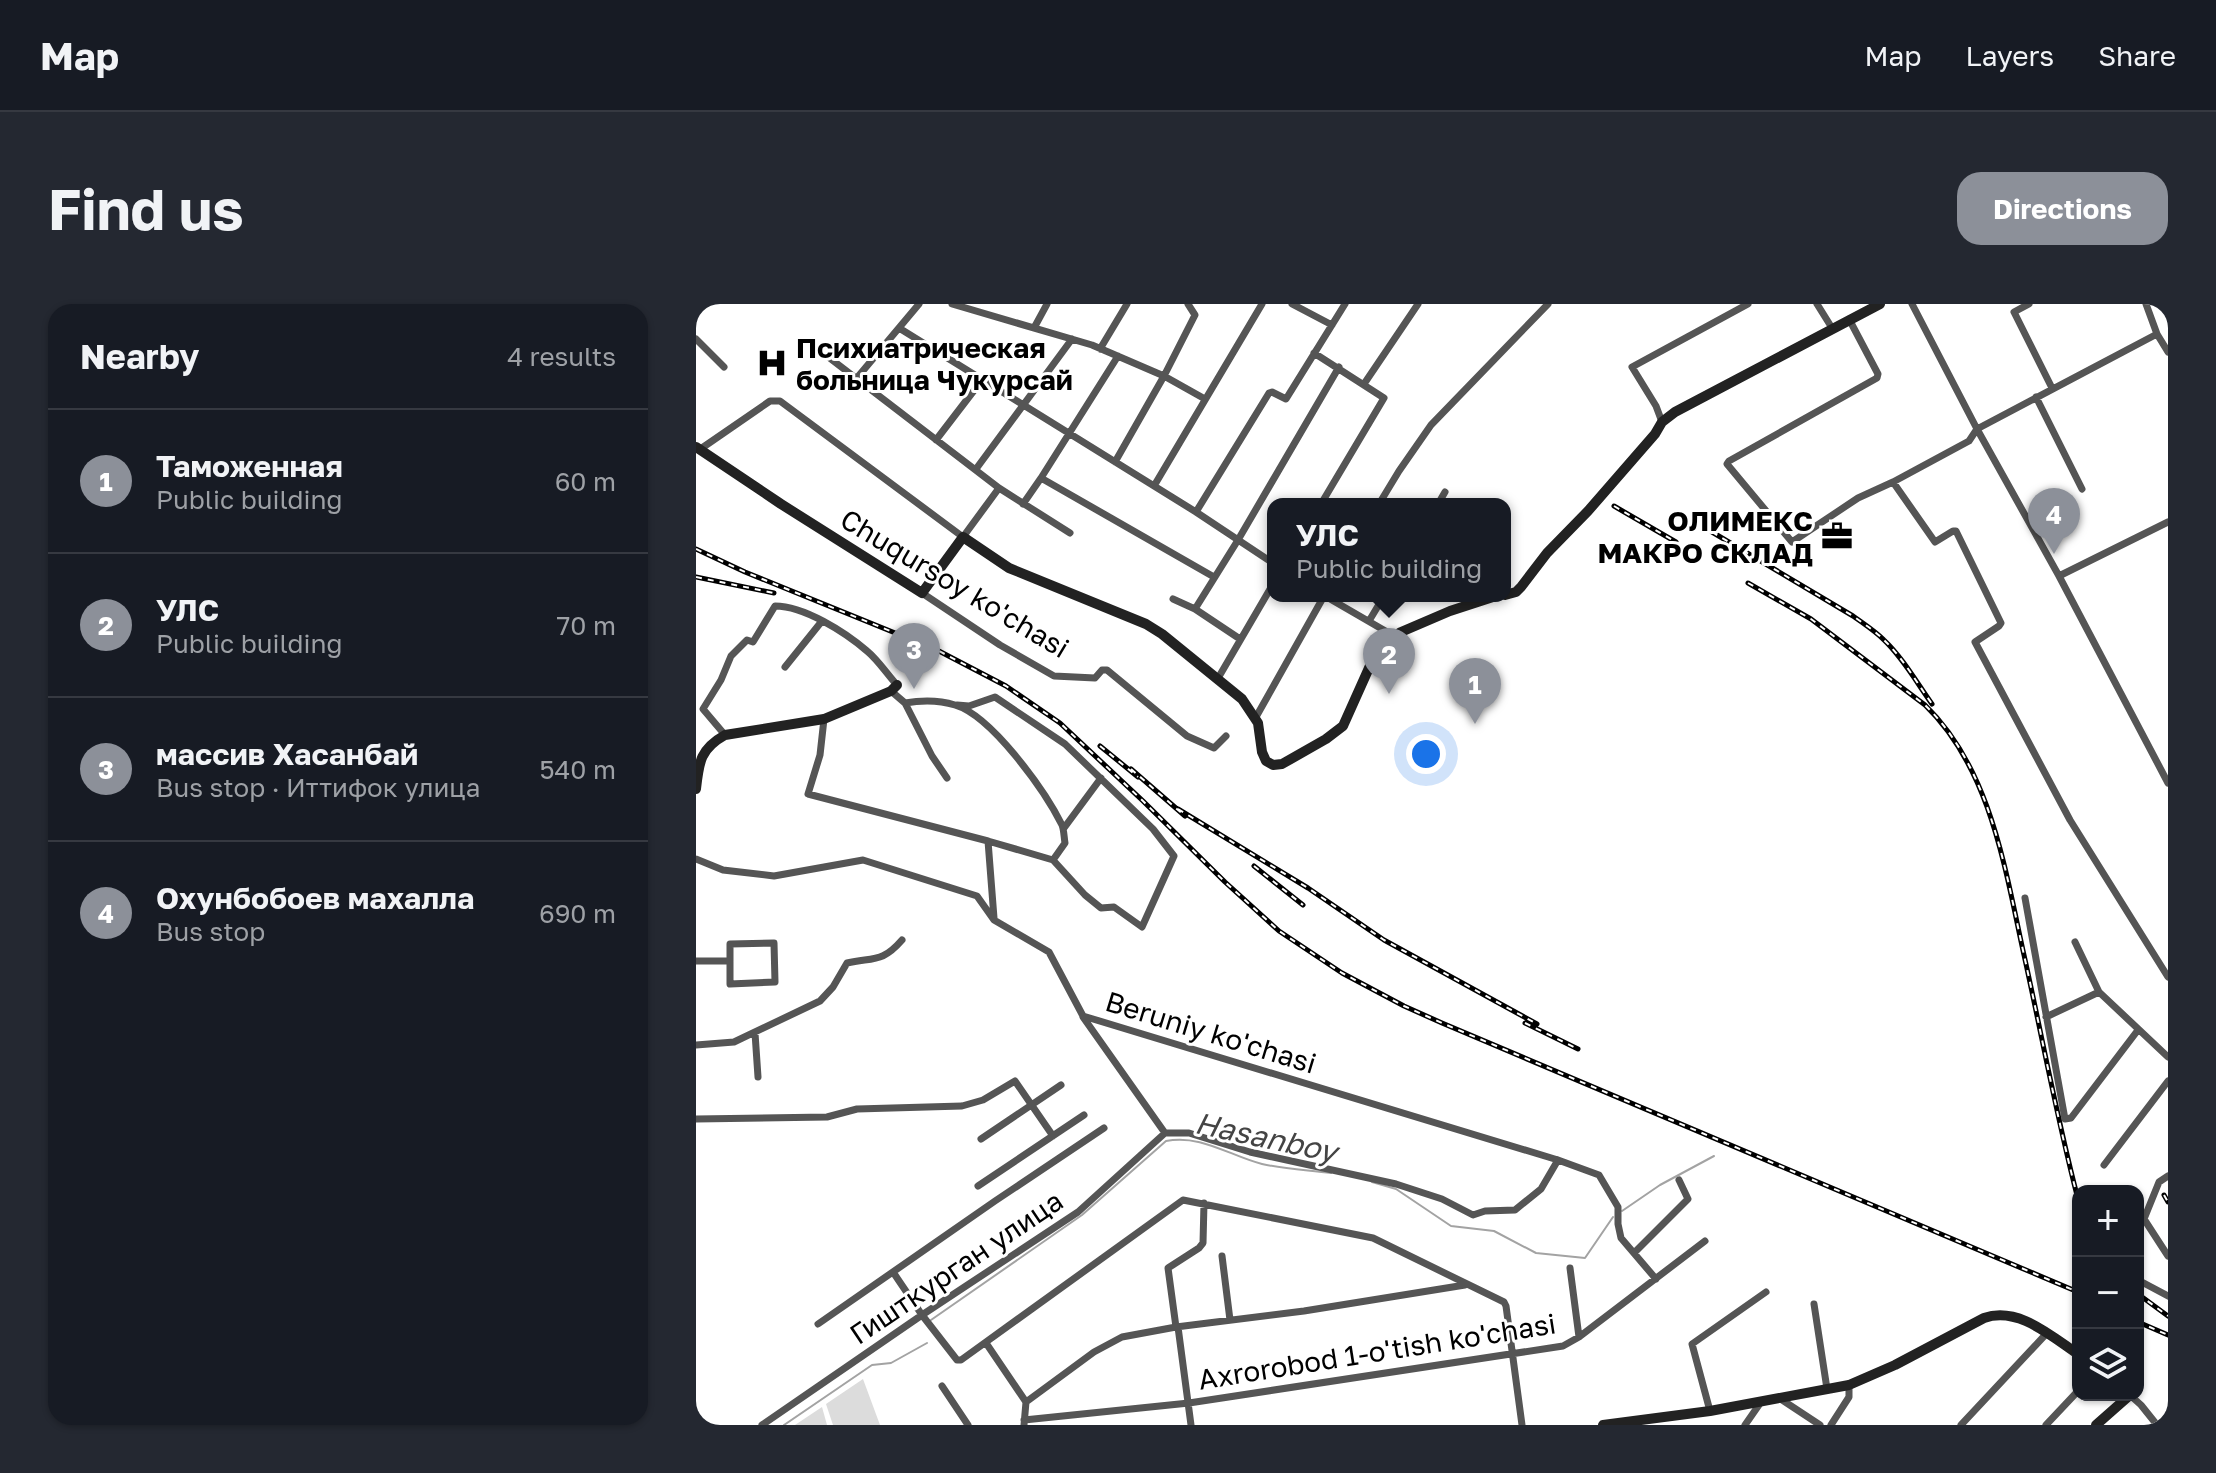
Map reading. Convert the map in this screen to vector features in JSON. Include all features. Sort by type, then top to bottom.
[{"type":"street","points":[[856,379],[919,304]]},
{"type":"street","points":[[952,304],[1100,349],[1164,376],[1205,399]]},
{"type":"street","points":[[1034,328],[1047,304]]},
{"type":"street","points":[[1100,349],[1127,304]]},
{"type":"street","points":[[1115,462],[1195,315],[1188,304]]},
{"type":"street","points":[[1154,486],[1262,304]]},
{"type":"street","points":[[1292,304],[1332,325]]},
{"type":"street","points":[[1196,512],[1269,393],[1286,399],[1345,304]]},
{"type":"street","points":[[1364,384],[1418,304]]},
{"type":"street","points":[[1383,498],[1431,425],[1548,304]]},
{"type":"street","points":[[1662,422],[1632,367],[1748,304]]},
{"type":"street","points":[[1817,304],[1832,328]]},
{"type":"street","points":[[1511,593],[1518,590],[1547,553],[1655,434],[1662,422],[1690,403],[1880,304]]},
{"type":"street","points":[[1912,304],[2168,783]]},
{"type":"street","points":[[2029,304],[2014,312],[2052,388]]},
{"type":"street","points":[[2146,304],[2157,334],[2168,352]]},
{"type":"street","points":[[1849,319],[1878,374],[1877,378],[1727,464],[1790,541],[1796,541],[1858,498],[1969,441],[1977,429],[2157,334]]},
{"type":"street","points":[[899,328],[1267,559]]},
{"type":"street","points":[[696,339],[724,367]]},
{"type":"street","points":[[976,469],[1072,339]]},
{"type":"street","points":[[1314,353],[1384,398],[1325,498]]},
{"type":"street","points":[[827,356],[999,488],[1070,533]]},
{"type":"street","points":[[1023,504],[1118,356]]},
{"type":"street","points":[[1195,609],[1339,367]]},
{"type":"street","points":[[936,440],[982,380]]},
{"type":"street","points":[[2036,397],[2082,489]]},
{"type":"street","points":[[698,449],[770,401],[780,401],[1009,568],[1146,624],[1162,634],[1242,699],[1256,717],[1263,754],[1271,765],[1277,765],[1338,731],[1347,720],[1375,655],[1394,636],[1478,602]]},
{"type":"street","name":"Chuqursoy ko'chasi","points":[[698,449],[1000,645],[1054,676],[1095,678],[1105,669],[1187,736],[1212,748],[1226,736]]},
{"type":"street","points":[[1041,478],[1214,577]]},
{"type":"street","points":[[1893,482],[1935,542],[1956,531],[2001,623],[1975,642],[2070,820],[2168,977]]},
{"type":"street","points":[[922,593],[999,488]]},
{"type":"street","points":[[1442,498],[1445,492]]},
{"type":"street","points":[[2059,576],[2168,522]]},
{"type":"street","points":[[1217,680],[1267,594]]},
{"type":"street","points":[[1173,599],[1195,609],[1240,639]]},
{"type":"street","points":[[1256,717],[1321,602]]},
{"type":"street","points":[[1335,602],[1394,636]]},
{"type":"street","points":[[1369,621],[1380,602]]},
{"type":"street","points":[[725,735],[703,709],[731,656],[747,640],[753,642],[775,606],[788,606],[822,621],[868,651],[905,703],[947,778]]},
{"type":"street","points":[[785,667],[822,621]]},
{"type":"street","points":[[696,789],[703,754],[725,735],[824,719],[894,688]]},
{"type":"street","points":[[824,719],[820,755],[808,794],[1053,860],[1101,908],[1114,907],[1142,927],[1174,856],[1153,829],[1101,778],[1065,744],[995,697],[969,706],[925,700],[905,703]]},
{"type":"street","points":[[957,705],[1002,740],[1042,792],[1064,828],[1065,843],[1053,860]]},
{"type":"street","points":[[1064,828],[1101,778]]},
{"type":"street","points":[[988,841],[994,920]]},
{"type":"street","name":"Beruniy ko'chasi","points":[[696,859],[723,870],[774,876],[863,860],[977,896],[994,920],[1049,952],[1083,1016],[1599,1175],[1618,1207],[1621,1238],[1656,1279]]},
{"type":"street","points":[[2025,898],[2067,1120],[2138,1030]]},
{"type":"street","points":[[696,1045],[734,1042],[820,1001],[833,987],[847,963],[878,960],[902,940]]},
{"type":"street","points":[[2075,942],[2099,992],[2168,1057]]},
{"type":"street","points":[[774,943],[775,982],[730,984],[730,961],[730,944],[774,943]]},
{"type":"street","points":[[696,961],[730,961]]},
{"type":"street","points":[[2046,1017],[2099,992]]},
{"type":"street","points":[[1083,1016],[1165,1133],[1189,1133],[1250,1152],[1396,1184],[1442,1199],[1473,1215],[1485,1211],[1515,1210],[1541,1189],[1558,1160]]},
{"type":"street","points":[[755,1033],[758,1077]]},
{"type":"street","points":[[696,1119],[827,1117],[857,1109],[962,1106],[983,1100],[1015,1081],[1053,1136]]},
{"type":"street","points":[[2104,1165],[2168,1081]]},
{"type":"street","points":[[981,1139],[1061,1085]]},
{"type":"street","points":[[978,1186],[1084,1115]]},
{"type":"street","points":[[818,1324],[1104,1128]]},
{"type":"street","name":"Гишткурган улица","points":[[762,1425],[1078,1212],[1165,1133]]},
{"type":"street","points":[[2168,1176],[2159,1182],[2144,1219],[2168,1256]]},
{"type":"street","points":[[1634,1253],[1688,1199],[1679,1180]]},
{"type":"street","points":[[893,1272],[922,1315],[957,1360],[961,1360],[1183,1200],[1373,1238],[1499,1298],[1506,1306],[1522,1425]]},
{"type":"street","points":[[1191,1425],[1168,1268],[1203,1243],[1204,1203]]},
{"type":"street","name":"Axrorobod 1-o'tish ko'chasi","points":[[1024,1422],[1189,1403],[1563,1346],[1705,1241]]},
{"type":"street","points":[[1222,1256],[1230,1320]]},
{"type":"street","points":[[1570,1268],[1579,1337]]},
{"type":"street","points":[[2144,1283],[2168,1296]]},
{"type":"street","points":[[1026,1402],[1111,1341],[1122,1337],[1467,1284]]},
{"type":"street","points":[[1710,1411],[1692,1344],[1766,1292]]},
{"type":"street","points":[[1814,1304],[1827,1389]]},
{"type":"street","points":[[1603,1425],[1669,1420],[1849,1385],[1989,1316],[2000,1314],[2012,1316],[2047,1333],[2072,1350]]},
{"type":"street","points":[[1961,1425],[2047,1333]]},
{"type":"street","points":[[986,1343],[1026,1402],[1024,1422]]},
{"type":"street","points":[[1831,1425],[1849,1397],[1849,1385]]},
{"type":"street","points":[[942,1386],[968,1425]]},
{"type":"street","points":[[2046,1425],[2072,1397]]},
{"type":"street","points":[[1779,1398],[1820,1425]]},
{"type":"street","points":[[2096,1425],[2123,1401]]},
{"type":"street","points":[[2137,1401],[2157,1425]]},
{"type":"street","points":[[1745,1425],[1761,1402]]},
{"type":"shaded area","points":[[863,1379],[880,1425],[833,1425],[826,1404]]},
{"type":"shaded area","points":[[822,1407],[827,1425],[795,1425]]},
{"type":"waterway","name":"Hasanboy","points":[[931,1320],[1082,1215],[1166,1141],[1203,1143],[1262,1164],[1331,1173]]},
{"type":"waterway","name":"Hasanboy","points":[[1622,1211],[1660,1185],[1714,1156]]},
{"type":"waterway","name":"Hasanboy","points":[[1372,1182],[1396,1189],[1451,1226],[1494,1231],[1536,1253],[1585,1258],[1613,1217]]},
{"type":"waterway","name":"Hasanboy","points":[[784,1425],[872,1365],[891,1363],[927,1343]]},
{"type":"railway","points":[[1614,506],[1676,542]]},
{"type":"railway","points":[[1712,532],[1873,631],[1897,655],[1932,704]]},
{"type":"railway","points":[[696,549],[937,650],[1006,686],[1060,723],[1279,931],[1342,973],[1442,1023],[2072,1289]]},
{"type":"railway","points":[[696,577],[774,593]]},
{"type":"railway","points":[[1748,583],[1811,619],[1925,705],[1966,759],[2002,855],[2075,1185]]},
{"type":"railway","points":[[1100,746],[1138,777]]},
{"type":"railway","points":[[1131,769],[1185,816]]},
{"type":"railway","points":[[1178,809],[1308,888],[1384,940],[1537,1024]]},
{"type":"railway","points":[[1254,866],[1303,905]]},
{"type":"railway","points":[[1525,1023],[1578,1049]]},
{"type":"railway","points":[[2164,1195],[2168,1202]]},
{"type":"railway","points":[[2144,1298],[2168,1316]]},
{"type":"railway","points":[[2144,1325],[2168,1335]]},
{"type":"place","name":"Психиатрическая больница Чукурсай","points":[[772,363]]},
{"type":"place","name":"ОЛИМЕКС МАКРО СКЛАД","points":[[1837,536]]},
{"type":"place","name":"Охунбобоев махалла","points":[[2054,554]]},
{"type":"place","name":"массив Хасанбай","points":[[914,689]]},
{"type":"place","name":"УЛС","points":[[1389,694]]},
{"type":"place","name":"Таможенная","points":[[1475,724]]}]
